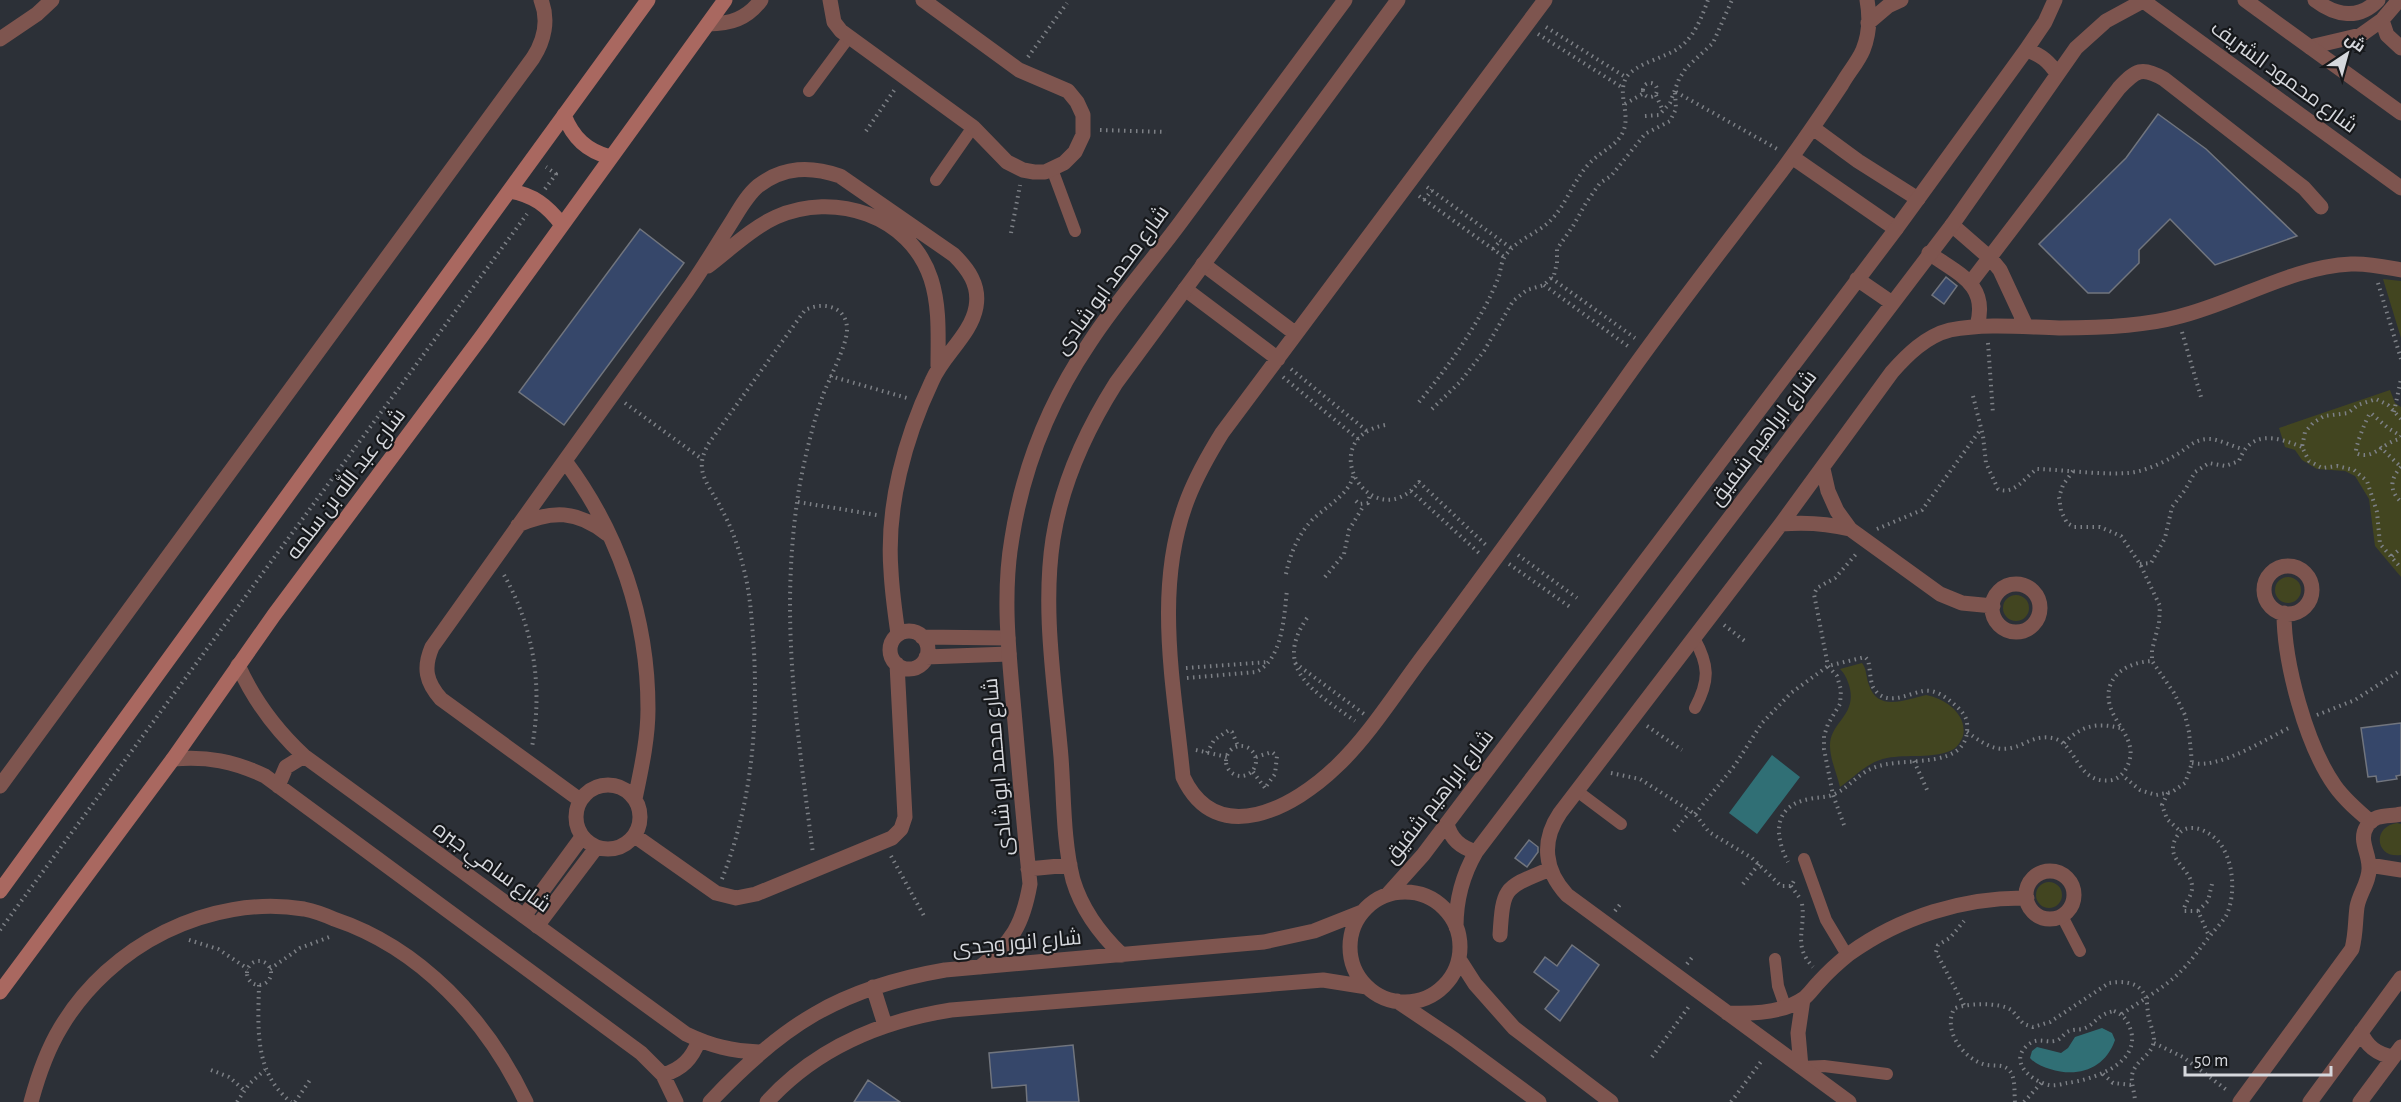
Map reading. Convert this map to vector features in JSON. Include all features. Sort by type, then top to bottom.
[{"type":"main road","name":"شارع عبد الله بن سلمه","points":[[0,891],[648,0]]},
{"type":"main road","name":"شارع عبد الله بن سلمه","points":[[0,993],[174,759],[238,665],[725,0]]},
{"type":"main road","points":[[564,115],[581,143],[610,157]]},
{"type":"main road","points":[[510,190],[537,200],[551,210],[562,225]]},
{"type":"street","points":[[0,39],[37,14],[52,0]]},
{"type":"street","points":[[0,786],[533,58],[543,39],[545,27],[541,0]]},
{"type":"street","points":[[708,24],[724,24],[740,19],[754,10],[761,0]]},
{"type":"street","points":[[830,0],[834,22],[849,37],[973,127],[1007,162],[1023,170],[1034,172],[1052,169],[1064,163],[1075,152],[1084,129],[1083,115],[1077,102],[1068,92],[1019,70],[923,0]]},
{"type":"street","name":"شارع محمد ابو شادى","points":[[980,967],[1000,952],[1016,932],[1026,909],[1030,884],[1009,654],[1007,582],[1011,539],[1032,456],[1048,415],[1091,340],[1345,0]]},
{"type":"street","points":[[1122,955],[1092,922],[1081,902],[1070,864],[1049,606],[1053,539],[1070,473],[1082,442],[1116,383],[1398,0]]},
{"type":"street","points":[[1545,0],[1222,433],[1203,465],[1188,499],[1176,535],[1167,609],[1183,777],[1190,792],[1201,804],[1215,813],[1230,817],[1246,817],[1279,806],[1319,782],[1337,766],[1371,726],[1645,352],[1813,128],[1863,50],[1868,23],[1867,0]]},
{"type":"street","points":[[1868,23],[1888,6],[1900,0]]},
{"type":"street","name":"شارع ابراهيم شفيق","points":[[1388,894],[1447,824],[1896,229],[2026,50],[2045,22],[2055,0]]},
{"type":"street","name":"شارع ابراهيم شفيق","points":[[1456,927],[1460,888],[1466,869],[1476,852],[1929,252],[1952,225],[2076,48],[2106,21],[2142,0]]},
{"type":"street","name":"شارع محمود الشريف","points":[[2142,0],[2401,188]]},
{"type":"street","name":"شارع محمود الشريف","points":[[2245,0],[2401,113]]},
{"type":"street","points":[[2315,0],[2337,13],[2354,14],[2370,8],[2378,0]]},
{"type":"street","points":[[2310,47],[2361,35],[2382,20],[2399,0]]},
{"type":"street","points":[[2382,20],[2387,35],[2401,48]]},
{"type":"street","points":[[2026,50],[2036,53],[2047,61],[2057,74]]},
{"type":"street","points":[[1971,282],[1991,259],[2119,88],[2130,76],[2140,72],[2151,71],[2164,79],[2304,188],[2322,207]]},
{"type":"street","points":[[1813,128],[1858,161],[1918,199]]},
{"type":"street","points":[[1792,157],[1896,229]]},
{"type":"street","points":[[580,800],[441,699],[431,688],[426,675],[426,660],[432,647],[518,525],[701,271],[745,201],[764,182],[788,170],[805,168],[823,170],[840,176],[954,255],[968,269],[976,287],[976,306],[970,325],[938,366],[921,402],[897,484],[892,518],[890,570],[898,634]]},
{"type":"street","points":[[701,271],[773,218],[795,210],[819,206],[842,206],[865,212],[886,223],[905,237],[920,256],[930,277],[937,300],[938,366]]},
{"type":"street","points":[[1952,225],[1991,259],[2009,286],[2026,326]]},
{"type":"street","points":[[1929,252],[1971,282],[1981,305],[1982,326]]},
{"type":"street","points":[[1203,264],[1296,334]]},
{"type":"street","points":[[1848,1102],[1567,895],[1558,885],[1550,869],[1546,848],[1553,824],[1823,469],[1892,372],[1907,355],[1926,341],[1947,331],[1982,326],[2060,328],[2135,323],[2177,317],[2318,269],[2351,264],[2401,270]]},
{"type":"street","points":[[1857,279],[1892,303]]},
{"type":"street","points":[[1185,289],[1275,363]]},
{"type":"street","points":[[565,461],[592,501],[610,536],[628,578],[639,622],[646,666],[648,711],[644,756],[635,799]]},
{"type":"street","points":[[1823,469],[1828,491],[1837,511],[1850,529],[1940,594],[1962,603],[1993,606]]},
{"type":"street","points":[[518,525],[536,517],[556,513],[576,516],[595,524],[610,536]]},
{"type":"street","points":[[1781,524],[1804,522],[1850,529]]},
{"type":"street","points":[[2284,613],[2288,665],[2314,749],[2335,787],[2371,822]]},
{"type":"street","points":[[635,836],[716,893],[736,898],[746,897],[883,843],[892,838],[900,829],[904,817],[897,664],[890,654],[894,638],[898,634],[910,631],[922,637],[1008,638]]},
{"type":"street","points":[[897,664],[907,668],[918,666],[926,657],[927,646],[922,637]]},
{"type":"street","points":[[926,657],[1009,654]]},
{"type":"street","name":"شارع سامي جبره","points":[[238,665],[247,686],[272,724],[304,756],[665,1020],[699,1040],[734,1051],[759,1052]]},
{"type":"street","points":[[278,786],[286,767],[304,756]]},
{"type":"street","points":[[174,759],[202,757],[230,761],[265,776],[641,1053],[669,1083],[676,1102]]},
{"type":"street","points":[[614,785],[626,790],[635,799],[640,811],[640,824],[635,836],[627,844],[607,850],[596,848],[582,837],[576,825],[576,812],[580,800],[595,788],[614,785]]},
{"type":"street","points":[[2240,1101],[2352,949],[2357,931],[2357,906],[2369,874],[2369,865],[2362,841],[2367,826],[2377,817],[2401,814]]},
{"type":"street","points":[[1447,824],[1454,839],[1460,845],[1476,852]]},
{"type":"street","points":[[524,916],[582,837]]},
{"type":"street","points":[[537,926],[596,848]]},
{"type":"street","points":[[1028,869],[1070,864]]},
{"type":"street","points":[[2369,865],[2401,870]]},
{"type":"street","points":[[1500,934],[1502,901],[1508,890],[1517,883],[1550,869]]},
{"type":"street","points":[[2049,871],[2057,872],[2070,882],[2073,890],[2071,906],[2062,916],[2051,919],[2043,918],[2030,910],[2026,898],[2027,888],[2035,876],[2049,871]]},
{"type":"street","points":[[1405,892],[1429,898],[1448,913],[1459,938],[1459,959],[1453,975],[1436,992],[1413,1002],[1386,999],[1367,987],[1357,974],[1351,959],[1350,943],[1353,927],[1362,912],[1378,898],[1388,894],[1405,892]]},
{"type":"street","points":[[1727,1013],[1747,1014],[1785,1006],[1803,999],[1848,955],[1914,918],[1941,909],[1979,901],[2026,898]]},
{"type":"street","points":[[31,1102],[40,1070],[62,1026],[91,987],[127,954],[162,933],[211,914],[263,906],[306,909],[359,928],[400,950],[445,987],[479,1027],[501,1058],[526,1102]]},
{"type":"street","name":"شارع انور وجدى","points":[[710,1102],[759,1052],[811,1016],[873,987],[910,976],[980,967],[1264,942],[1314,931],[1362,912]]},
{"type":"street","points":[[1459,959],[1475,984],[1514,1028],[1611,1102]]},
{"type":"street","points":[[2310,1102],[2401,978]]},
{"type":"street","points":[[766,1102],[797,1073],[824,1054],[852,1038],[916,1016],[951,1010],[1323,980],[1367,987]]},
{"type":"street","points":[[873,987],[885,1025]]},
{"type":"street","points":[[1801,1067],[1798,1033],[1803,999]]},
{"type":"street","points":[[1397,1002],[1539,1102]]},
{"type":"street","points":[[2361,1032],[2364,1040],[2377,1052],[2397,1052]]},
{"type":"street","points":[[663,1075],[673,1072],[690,1059],[699,1040]]},
{"type":"street","points":[[2360,1102],[2397,1052]]},
{"type":"lane","points":[[809,91],[849,37]]},
{"type":"lane","points":[[936,180],[973,127]]},
{"type":"lane","points":[[1052,169],[1075,231]]},
{"type":"lane","points":[[1694,638],[1703,654],[1707,672],[1704,691],[1695,708]]},
{"type":"lane","points":[[1577,791],[1621,824]]},
{"type":"lane","points":[[1804,859],[1826,920],[1848,955]]},
{"type":"lane","points":[[2062,916],[2080,951]]},
{"type":"lane","points":[[1775,959],[1778,986],[1785,1006]]},
{"type":"lane","points":[[1801,1067],[1824,1066],[1887,1074]]},
{"type":"path","points":[[1419,402],[1451,361],[1478,320],[1499,277],[1504,257],[1511,248],[1549,222],[1563,206],[1582,173],[1593,160],[1617,141],[1624,130],[1627,117],[1623,88],[1627,78],[1636,68],[1681,46],[1695,30],[1708,0]]},
{"type":"path","points":[[1645,116],[1659,115],[1663,111],[1686,68],[1713,43],[1732,0]]},
{"type":"path","points":[[1019,70],[1067,3]]},
{"type":"path","points":[[1529,22],[1627,78]]},
{"type":"path","points":[[1529,22],[1623,88]]},
{"type":"path","points":[[866,131],[905,76]]},
{"type":"path","points":[[1644,93],[1645,85],[1654,83],[1663,111]]},
{"type":"path","points":[[1675,92],[1792,157]]},
{"type":"path","points":[[1432,409],[1460,382],[1484,351],[1513,301],[1527,290],[1544,285],[1551,278],[1557,263],[1557,249],[1574,226],[1586,203],[1600,183],[1611,176],[1645,134],[1670,121],[1676,109],[1675,92]]},
{"type":"path","points":[[1625,104],[1644,93]]},
{"type":"path","points":[[1644,93],[1652,97],[1656,95]]},
{"type":"path","points":[[1084,129],[1166,132]]},
{"type":"path","points":[[0,930],[556,174],[533,158]]},
{"type":"path","points":[[1011,233],[1023,170]]},
{"type":"path","points":[[1409,182],[1432,190],[1511,248]]},
{"type":"path","points":[[1409,182],[1424,200],[1504,257]]},
{"type":"path","points":[[1424,200],[1432,190]]},
{"type":"path","points":[[1493,249],[1501,240]]},
{"type":"path","points":[[2372,265],[2401,359]]},
{"type":"path","points":[[1551,278],[1645,352]]},
{"type":"path","points":[[1544,285],[1645,352]]},
{"type":"path","points":[[1558,295],[1563,287]]},
{"type":"path","points":[[716,893],[732,851],[748,789],[756,717],[755,681],[751,610],[746,576],[737,543],[703,474],[702,459],[709,443],[805,310],[815,305],[827,305],[837,310],[845,319],[847,331],[845,342],[830,376],[806,454],[798,502],[789,592],[789,647],[793,701],[815,870]]},
{"type":"path","points":[[2177,317],[2201,397]]},
{"type":"path","points":[[1982,326],[1993,414]]},
{"type":"path","points":[[1275,363],[1367,431]]},
{"type":"path","points":[[1275,363],[1358,439]]},
{"type":"path","points":[[830,376],[921,402]]},
{"type":"path","points":[[2394,412],[2401,379]]},
{"type":"path","points":[[613,394],[702,459]]},
{"type":"path","points":[[1973,396],[1986,463],[1998,489],[2002,491],[2013,489],[2025,476],[2037,469],[2138,471],[2163,462],[2193,442],[2201,440],[2217,440],[2228,446],[2244,448],[2258,440],[2277,437],[2302,447]]},
{"type":"path","points":[[2401,419],[2388,405],[2376,399],[2358,405],[2348,413],[2324,416],[2305,432],[2302,447],[2309,461],[2322,468],[2337,466],[2354,470],[2367,481],[2378,512],[2380,544],[2401,568]]},
{"type":"path","points":[[2372,414],[2388,428],[2401,435],[2399,439],[2380,447],[2374,454],[2365,456],[2356,453],[2355,450],[2366,420],[2372,414]]},
{"type":"path","points":[[1385,425],[1367,431],[1358,439],[1351,456],[1353,475],[1357,483],[1370,495],[1387,499],[1403,495],[1411,491],[1419,482],[1498,555],[1577,598]]},
{"type":"path","points":[[1844,825],[1833,795],[1824,749],[1824,736],[1840,704],[1841,690],[1837,676],[1828,666],[1815,591],[1835,578],[1879,527],[1922,510],[1981,429]]},
{"type":"path","points":[[2380,447],[2401,467],[2392,479],[2392,489],[2401,502]]},
{"type":"path","points":[[2140,564],[2151,563],[2154,558],[2165,538],[2172,507],[2195,472],[2209,463],[2224,466],[2239,460],[2244,448]]},
{"type":"path","points":[[2073,471],[2063,485],[2059,497],[2061,511],[2067,524],[2081,528],[2100,527],[2121,536],[2140,564],[2160,606],[2152,661],[2174,693],[2185,715],[2193,763],[2185,783],[2169,793],[2156,795],[2140,790],[2122,775]]},
{"type":"path","points":[[1286,574],[1291,553],[1300,535],[1313,518],[1348,487],[1353,475]]},
{"type":"path","points":[[1411,491],[1570,607]]},
{"type":"path","points":[[1325,578],[1344,554],[1349,530],[1364,505],[1368,503],[1370,495]]},
{"type":"path","points":[[1356,501],[1364,505]]},
{"type":"path","points":[[798,502],[892,518]]},
{"type":"path","points":[[2392,556],[2401,548]]},
{"type":"path","points":[[495,558],[516,596],[530,636],[537,678],[537,721],[528,762]]},
{"type":"path","points":[[1173,674],[1256,672],[1269,662],[1280,636],[1287,590]]},
{"type":"path","points":[[1712,615],[1746,642]]},
{"type":"path","points":[[1307,618],[1298,631],[1293,647],[1294,663],[1298,673],[1311,689],[1371,726]]},
{"type":"path","points":[[1695,814],[1728,774],[1770,713],[1803,683],[1828,666],[1865,657],[1868,660],[1873,687],[1887,698],[1897,699],[1924,691],[1943,694],[1958,707],[1967,720],[1967,732],[1957,752],[1942,759],[1893,762],[1873,768],[1833,795],[1797,803],[1788,808],[1778,827],[1778,837],[1791,867]]},
{"type":"path","points":[[1967,732],[1990,747],[2002,750],[2020,746],[2035,738],[2051,737],[2064,743],[2082,770],[2093,778],[2111,780],[2122,775],[2128,765],[2130,747],[2110,706],[2108,690],[2118,671],[2138,662],[2152,661]]},
{"type":"path","points":[[1173,674],[1269,662]]},
{"type":"path","points":[[1294,663],[1371,726]]},
{"type":"path","points":[[2193,763],[2202,765],[2224,760],[2305,720],[2341,707],[2384,683],[2401,670]]},
{"type":"path","points":[[1634,717],[1682,750]]},
{"type":"path","points":[[2064,743],[2074,732],[2088,725],[2105,724],[2121,729]]},
{"type":"path","points":[[1207,753],[1214,740],[1229,730],[1238,746]]},
{"type":"path","points":[[1238,746],[1251,749],[1256,757],[1257,762],[1253,772],[1248,775],[1237,776],[1228,768],[1227,757],[1233,748],[1238,746]]},
{"type":"path","points":[[1180,747],[1227,757]]},
{"type":"path","points":[[1256,757],[1272,752],[1277,756],[1275,774],[1265,788]]},
{"type":"path","points":[[1914,761],[1928,792]]},
{"type":"path","points":[[1592,771],[1640,780],[1695,814],[1709,832],[1742,851],[1781,886],[1791,886]]},
{"type":"path","points":[[1253,772],[1279,806]]},
{"type":"path","points":[[2169,793],[2162,805],[2167,819],[2181,832]]},
{"type":"path","points":[[1674,831],[1690,812]]},
{"type":"path","points":[[2122,1014],[2177,975],[2226,915],[2233,890],[2229,863],[2223,847],[2212,835],[2196,828],[2186,829],[2181,832],[2173,844],[2174,853],[2181,868],[2188,874],[2192,887],[2192,894],[2184,906],[2184,911],[2198,911],[2208,901],[2212,884]]},
{"type":"path","points":[[883,843],[924,916]]},
{"type":"path","points":[[1743,884],[1759,864]]},
{"type":"path","points":[[1791,886],[1795,872]]},
{"type":"path","points":[[1791,886],[1802,903],[1801,949],[1806,960],[1823,978]]},
{"type":"path","points":[[1964,1005],[1937,956],[1936,948],[1952,936],[1979,901]]},
{"type":"path","points":[[2198,911],[2209,936]]},
{"type":"path","points":[[270,969],[289,954],[311,943],[359,928]]},
{"type":"path","points":[[162,933],[207,944],[248,969]]},
{"type":"path","points":[[259,962],[267,965],[270,969],[268,982],[259,985],[251,982],[248,969],[259,962]]},
{"type":"path","points":[[2015,1102],[2012,1073],[2007,1068],[1973,1060],[1958,1044],[1949,1026],[1949,1018],[1954,1010],[1964,1005],[1996,1004],[2005,1006],[2024,1024],[2033,1027],[2050,1022],[2109,983],[2119,981],[2130,982],[2139,987],[2145,997],[2154,1043],[2149,1053],[2137,1063],[2132,1078],[2135,1102]]},
{"type":"path","points":[[259,985],[260,1050],[265,1070],[277,1089],[290,1102],[310,1080]]},
{"type":"path","points":[[1652,1057],[1699,992]]},
{"type":"path","points":[[2114,1011],[2122,1014],[2132,1036],[2127,1054],[2117,1065],[2103,1074],[2082,1081],[2052,1085],[2024,1072],[2020,1064],[2020,1056],[2024,1049],[2038,1039],[2053,1042],[2061,1039],[2066,1033],[2083,1029],[2104,1013],[2114,1011]]},
{"type":"path","points":[[2154,1043],[2183,1057],[2240,1101]]},
{"type":"path","points":[[1731,1102],[1773,1047]]},
{"type":"path","points":[[211,1070],[229,1077],[244,1090]]},
{"type":"path","points":[[237,1102],[244,1090],[265,1070]]},
{"type":"path","points":[[2103,1074],[2113,1083],[2132,1085]]},
{"type":"path","points":[[2024,1102],[2042,1082]]},
{"type":"green space","points":[[2383,279],[2401,281],[2401,338]]},
{"type":"green space","points":[[2390,390],[2395,403],[2401,407],[2401,577],[2375,546],[2369,499],[2355,476],[2345,471],[2317,469],[2302,460],[2295,450],[2285,447],[2279,428]]},
{"type":"green space","points":[[2288,577],[2297,581],[2301,590],[2297,599],[2288,603],[2279,599],[2275,590],[2279,581]]},
{"type":"green space","points":[[2016,595],[2025,599],[2029,608],[2025,617],[2016,621],[2007,617],[2003,608],[2007,599]]},
{"type":"green space","points":[[1862,663],[1873,694],[1879,699],[1894,702],[1926,695],[1947,703],[1953,708],[1964,728],[1958,746],[1945,753],[1880,760],[1840,787],[1830,751],[1831,737],[1847,711],[1851,695],[1845,675],[1840,669]]},
{"type":"green space","points":[[2397,823],[2401,824],[2401,855],[2393,855],[2382,848],[2380,836],[2383,830]]},
{"type":"green space","points":[[2049,882],[2058,886],[2062,895],[2058,904],[2049,908],[2040,904],[2036,895],[2040,886]]},
{"type":"water","points":[[1772,755],[1800,777],[1757,834],[1729,813]]},
{"type":"water","points":[[2102,1028],[2112,1033],[2115,1040],[2105,1058],[2089,1069],[2060,1072],[2042,1066],[2030,1058],[2032,1051],[2037,1047],[2061,1053],[2068,1048],[2075,1037]]},
{"type":"building","points":[[2158,114],[2206,149],[2297,236],[2215,265],[2170,219],[2139,250],[2139,263],[2109,293],[2088,293],[2039,244],[2126,158]]},
{"type":"building","points":[[640,229],[684,263],[564,425],[519,392]]},
{"type":"building","points":[[1946,277],[1957,286],[1944,304],[1932,295]]},
{"type":"building","points":[[2401,723],[2401,775],[2396,776],[2397,779],[2377,782],[2376,776],[2368,777],[2361,728]]},
{"type":"building","points":[[1529,840],[1538,847],[1538,852],[1527,867],[1515,858]]},
{"type":"building","points":[[1572,945],[1599,965],[1560,1021],[1545,1009],[1559,991],[1534,972],[1545,957],[1557,966]]},
{"type":"building","points":[[1073,1045],[1079,1102],[1027,1102],[1026,1085],[992,1088],[989,1053]]},
{"type":"building","points":[[868,1080],[900,1102],[854,1102]]}]
